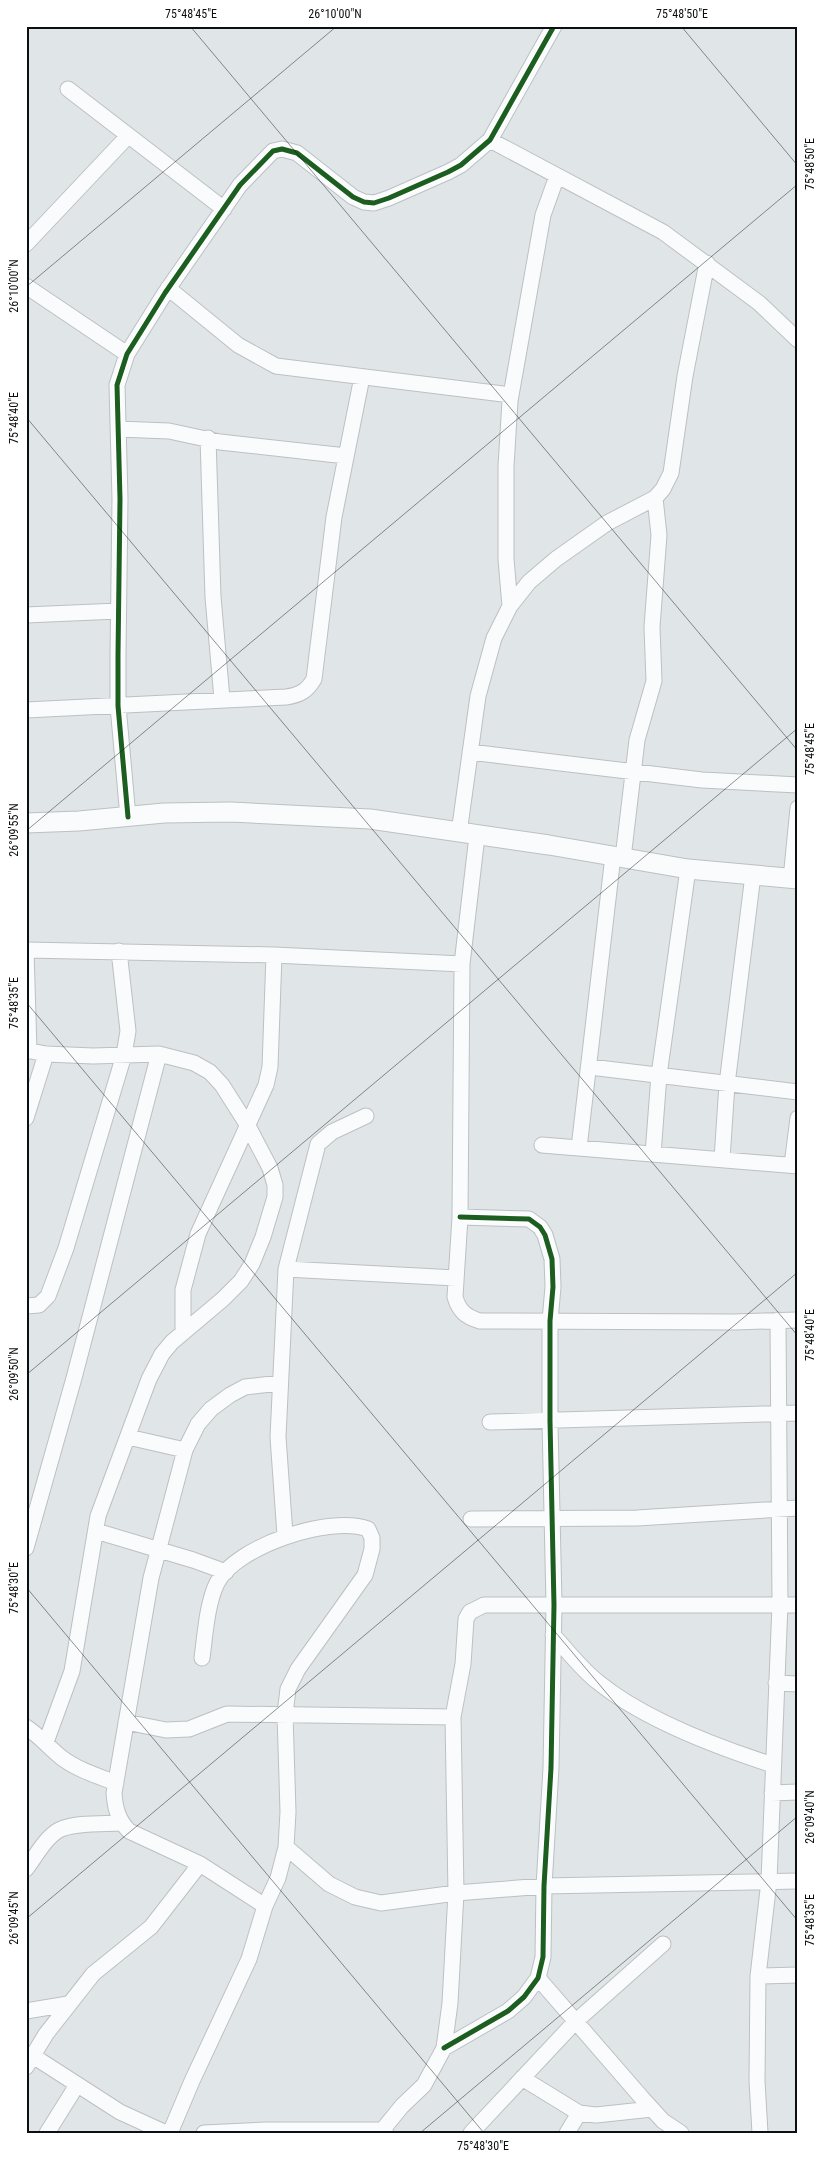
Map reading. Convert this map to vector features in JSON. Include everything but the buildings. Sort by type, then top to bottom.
[{"type":"street","points":[[128,817],[118,706],[120,499],[117,385],[127,354],[168,288],[240,185],[262,160],[273,151],[282,149],[297,153],[353,197],[364,202],[374,203],[390,198],[461,165],[490,140],[554,26]]},
{"type":"street","points":[[68,89],[224,209]]},
{"type":"street","points":[[26,244],[128,136]]},
{"type":"street","points":[[490,140],[663,232],[760,303],[798,340]]},
{"type":"street","points":[[510,606],[506,558],[506,466],[511,395],[543,215],[557,176]]},
{"type":"street","points":[[707,263],[685,376],[671,473],[663,489],[655,498],[607,523],[556,559],[529,582],[510,606],[494,638],[480,688],[470,752],[462,964],[460,1217],[455,1297],[457,1305],[465,1316],[480,1321],[734,1322],[798,1320]]},
{"type":"street","points":[[26,286],[127,354]]},
{"type":"street","points":[[168,288],[238,345],[276,366],[511,395]]},
{"type":"street","points":[[26,710],[286,697],[297,695],[308,688],[314,679],[334,517],[362,376]]},
{"type":"street","points":[[118,429],[170,431],[220,442],[346,456]]},
{"type":"street","points":[[208,438],[213,597],[222,699]]},
{"type":"street","points":[[579,1148],[618,857],[637,740],[654,682],[652,627],[659,535],[655,498]]},
{"type":"street","points":[[26,615],[118,611]]},
{"type":"street","points":[[470,752],[702,780],[798,785]]},
{"type":"street","points":[[26,823],[164,813],[294,814],[370,819],[549,844],[688,869],[795,879],[798,808]]},
{"type":"street","points":[[653,1154],[659,1075],[688,869]]},
{"type":"street","points":[[722,1159],[727,1084],[753,875]]},
{"type":"street","points":[[46,1742],[72,1671],[98,1516],[149,1380],[162,1354],[183,1332],[224,1299],[241,1281],[252,1264],[263,1237],[275,1197],[275,1185],[270,1168],[248,1126],[222,1085],[210,1072],[194,1063],[160,1054],[93,1056],[46,1054],[28,1050],[26,950],[274,955],[462,964]]},
{"type":"street","points":[[26,1306],[39,1305],[48,1296],[66,1248],[124,1055],[128,1031],[119,951]]},
{"type":"street","points":[[183,1332],[183,1290],[198,1234],[260,1103],[270,1068],[274,955]]},
{"type":"street","points":[[26,1118],[46,1054]]},
{"type":"street","points":[[26,1548],[74,1378],[160,1054]]},
{"type":"street","points":[[590,1067],[798,1092]]},
{"type":"street","points":[[285,1535],[278,1437],[286,1269],[318,1144],[332,1132],[366,1116]]},
{"type":"street","points":[[542,1145],[795,1165],[798,1118]]},
{"type":"street","points":[[444,2048],[508,2011],[524,1997],[538,1978],[542,1957],[551,1768],[554,1604],[550,1421],[552,1259],[546,1235],[540,1227],[529,1219],[460,1217]]},
{"type":"street","points":[[286,1269],[456,1278]]},
{"type":"street","points":[[760,2133],[757,2081],[758,1976],[769,1881],[780,1604],[778,1320]]},
{"type":"street","points":[[265,1906],[200,1864],[137,1836],[121,1823],[115,1805],[116,1783],[151,1578],[160,1551],[185,1450],[198,1424],[211,1409],[230,1394],[245,1387],[280,1383]]},
{"type":"street","points":[[490,1422],[798,1413]]},
{"type":"street","points":[[128,1437],[185,1450]]},
{"type":"street","points":[[471,1518],[637,1518],[798,1508]]},
{"type":"street","points":[[170,2133],[249,1959],[265,1906],[278,1878],[286,1847],[288,1812],[285,1714],[288,1689],[298,1669],[365,1574],[372,1549],[372,1538],[368,1529],[358,1525],[345,1524],[285,1535],[246,1555],[217,1582],[202,1658]]},
{"type":"street","points":[[96,1531],[226,1572]]},
{"type":"street","points":[[204,2133],[258,2131],[383,2132],[402,2106],[424,2085],[444,2048],[450,2003],[456,1893],[453,1717],[463,1664],[466,1619],[470,1612],[484,1605],[798,1605]]},
{"type":"street","points":[[553,1635],[596,1682],[632,1707],[731,1752],[773,1765]]},
{"type":"street","points":[[776,1683],[798,1684]]},
{"type":"street","points":[[126,1722],[166,1730],[190,1728],[227,1714],[453,1717]]},
{"type":"street","points":[[26,1727],[46,1742],[62,1758],[78,1768],[116,1783]]},
{"type":"street","points":[[772,1792],[798,1792]]},
{"type":"street","points":[[26,1869],[44,1843],[60,1830],[76,1826],[121,1823]]},
{"type":"street","points":[[286,1847],[329,1884],[355,1897],[381,1903],[456,1893],[544,1886],[798,1881]]},
{"type":"street","points":[[166,2133],[120,2112],[77,2085],[29,2062],[68,2004],[92,1974],[150,1927],[171,1904],[200,1864]]},
{"type":"street","points":[[471,2133],[575,2022],[663,1944]]},
{"type":"street","points":[[758,1976],[798,1975]]},
{"type":"street","points":[[538,1978],[663,2121],[681,2133]]},
{"type":"street","points":[[26,2011],[68,2004]]},
{"type":"street","points":[[522,2078],[579,2113],[596,2115],[652,2109]]},
{"type":"street","points":[[48,2133],[77,2085]]},
{"type":"street","points":[[567,2133],[579,2113]]},
{"type":"cycle path","points":[[128,817],[118,706],[120,499],[117,385],[127,354],[165,293],[240,185],[273,151],[282,149],[297,153],[353,197],[364,202],[374,203],[389,198],[448,172],[461,165],[490,140],[554,26]]},
{"type":"cycle path","points":[[444,2048],[508,2011],[524,1997],[538,1978],[543,1957],[544,1886],[551,1768],[554,1605],[550,1421],[552,1259],[545,1235],[540,1227],[529,1219],[460,1217]]}]
